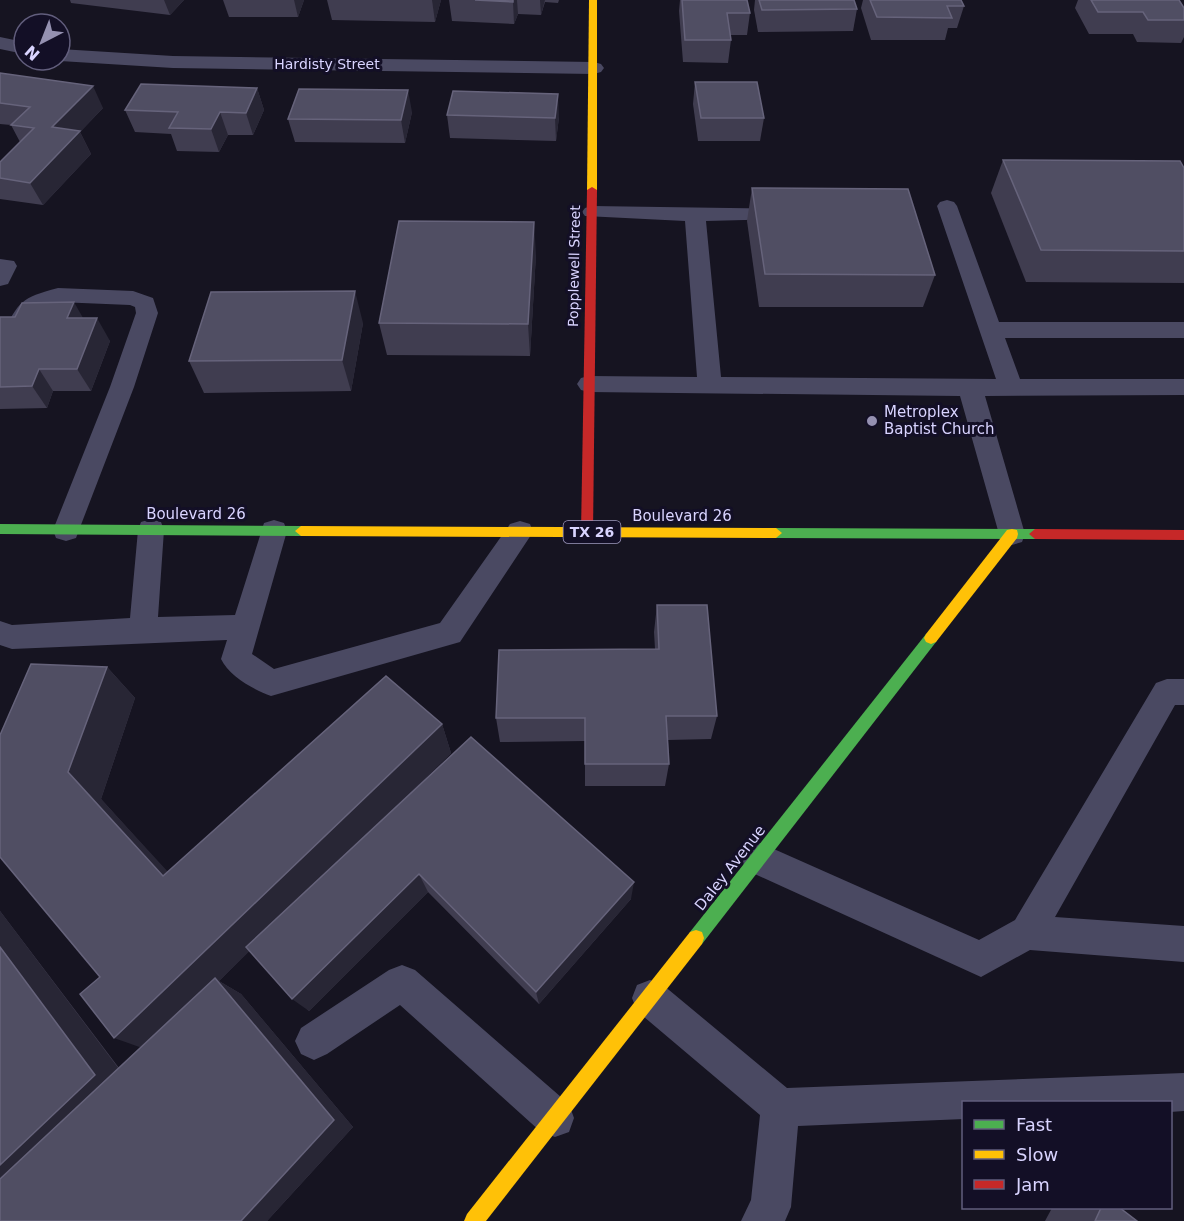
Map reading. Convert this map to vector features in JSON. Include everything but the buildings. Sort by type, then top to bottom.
[{"type":"street","name":"Popplewell Street","points":[[587,532],[593,0]]},
{"type":"street","name":"Hardisty Street","points":[[72,56],[106,60],[244,64],[359,63],[594,69]]},
{"type":"street","name":"Boulevard 26","points":[[0,529],[1184,535]]},
{"type":"street","name":"Daley Avenue","points":[[474,1221],[1012,534]]},
{"type":"lane","points":[[947,206],[1011,388]]},
{"type":"lane","points":[[592,212],[695,215],[808,213]]},
{"type":"lane","points":[[695,215],[710,386]]},
{"type":"lane","points":[[0,266],[6,266],[0,279]]},
{"type":"lane","points":[[11,339],[28,307],[39,300],[58,295],[133,298],[145,303],[147,313],[122,387],[66,530]]},
{"type":"lane","points":[[989,330],[1184,330]]},
{"type":"lane","points":[[589,384],[970,388],[1184,387]]},
{"type":"lane","points":[[970,388],[1012,534]]},
{"type":"lane","points":[[143,630],[152,530]]},
{"type":"lane","points":[[274,531],[236,659],[271,683],[450,633],[520,532]]},
{"type":"lane","points":[[0,633],[12,637],[245,627]]},
{"type":"lane","points":[[758,858],[981,959],[1027,932],[1167,692],[1184,692]]},
{"type":"lane","points":[[1027,932],[1184,944]]},
{"type":"lane","points":[[314,1041],[402,983],[555,1118]]},
{"type":"lane","points":[[650,998],[780,1107],[1184,1092]]},
{"type":"lane","points":[[761,1221],[771,1207],[780,1107]]},
{"type":"traffic: fast","points":[[0,529],[301,531]]},
{"type":"traffic: fast","points":[[776,533],[1035,534]]},
{"type":"traffic: fast","points":[[696,938],[931,638]]},
{"type":"traffic: slow","points":[[592,190],[593,0]]},
{"type":"traffic: slow","points":[[301,531],[776,533]]},
{"type":"traffic: slow","points":[[931,638],[1012,534]]},
{"type":"traffic: slow","points":[[474,1221],[696,938]]},
{"type":"traffic: jam","points":[[587,532],[592,190]]},
{"type":"traffic: jam","points":[[1035,534],[1184,535]]},
{"type":"place","name":"Metroplex Baptist Church","points":[[872,421]]}]
